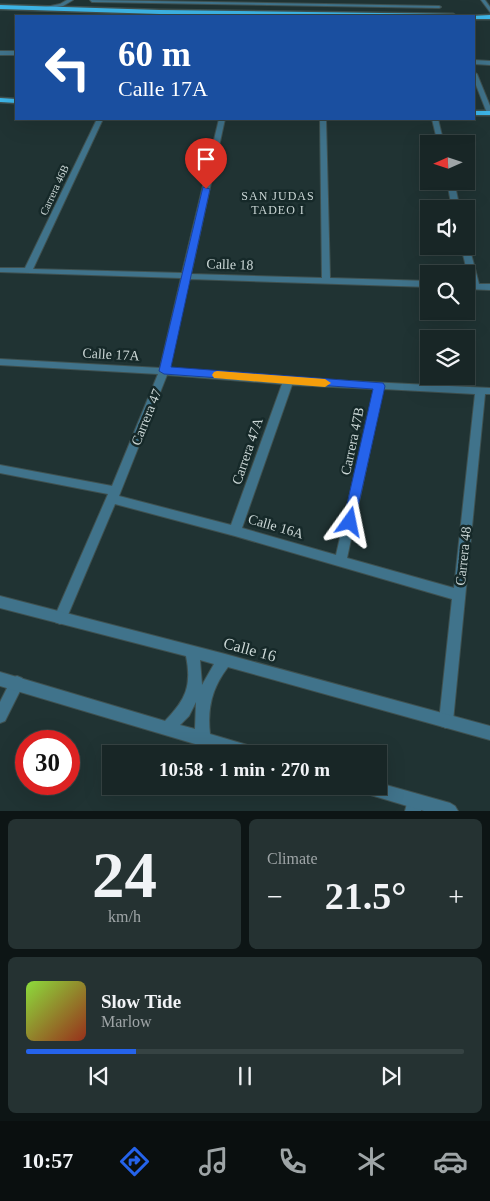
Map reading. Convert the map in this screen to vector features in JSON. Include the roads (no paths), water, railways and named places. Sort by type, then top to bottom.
[{"type":"main road","points":[[0,7],[387,15]]},
{"type":"main road","points":[[475,16],[490,17]]},
{"type":"main road","points":[[0,100],[15,101]]},
{"type":"main road","points":[[475,113],[490,113]]},
{"type":"street","points":[[43,8],[61,5],[71,0]]},
{"type":"street","points":[[436,0],[443,15]]},
{"type":"street","points":[[484,0],[490,11]]},
{"type":"street","points":[[108,10],[93,7],[90,4],[92,1],[302,2],[439,7]]},
{"type":"street","points":[[0,59],[2,53],[15,53]]},
{"type":"street","points":[[475,62],[490,63]]},
{"type":"street","points":[[475,76],[490,113]]},
{"type":"street","name":"Carrera 46B","points":[[28,271],[100,120]]},
{"type":"street","name":"Carrera 47","points":[[60,618],[114,495],[164,371],[222,120]]},
{"type":"street","points":[[323,120],[326,281]]},
{"type":"street","points":[[435,120],[439,135]]},
{"type":"street","name":"Calle 18","points":[[0,270],[420,284]]},
{"type":"street","points":[[475,286],[490,286]]},
{"type":"street","name":"Calle 17A","points":[[0,362],[164,371],[288,381],[485,391]]},
{"type":"street","name":"Carrera 47A","points":[[235,531],[288,381]]},
{"type":"street","name":"Carrera 47B","points":[[341,560],[379,386]]},
{"type":"street","name":"Carrera 48","points":[[446,721],[459,595],[485,391]]},
{"type":"street","name":"Calle 16A","points":[[0,469],[114,495],[459,595]]},
{"type":"street","name":"Calle 16","points":[[0,602],[224,660],[490,733]]},
{"type":"street","points":[[168,728],[184,712],[194,692],[197,671],[192,652]]},
{"type":"street","points":[[203,738],[200,716],[203,695],[212,676],[224,660]]},
{"type":"street","points":[[0,679],[225,745]]},
{"type":"street","points":[[0,716],[16,683]]},
{"type":"street","points":[[386,795],[414,806],[450,811]]},
{"type":"district","name":"SAN JUDAS TADEO I","points":[[278,203]]}]
